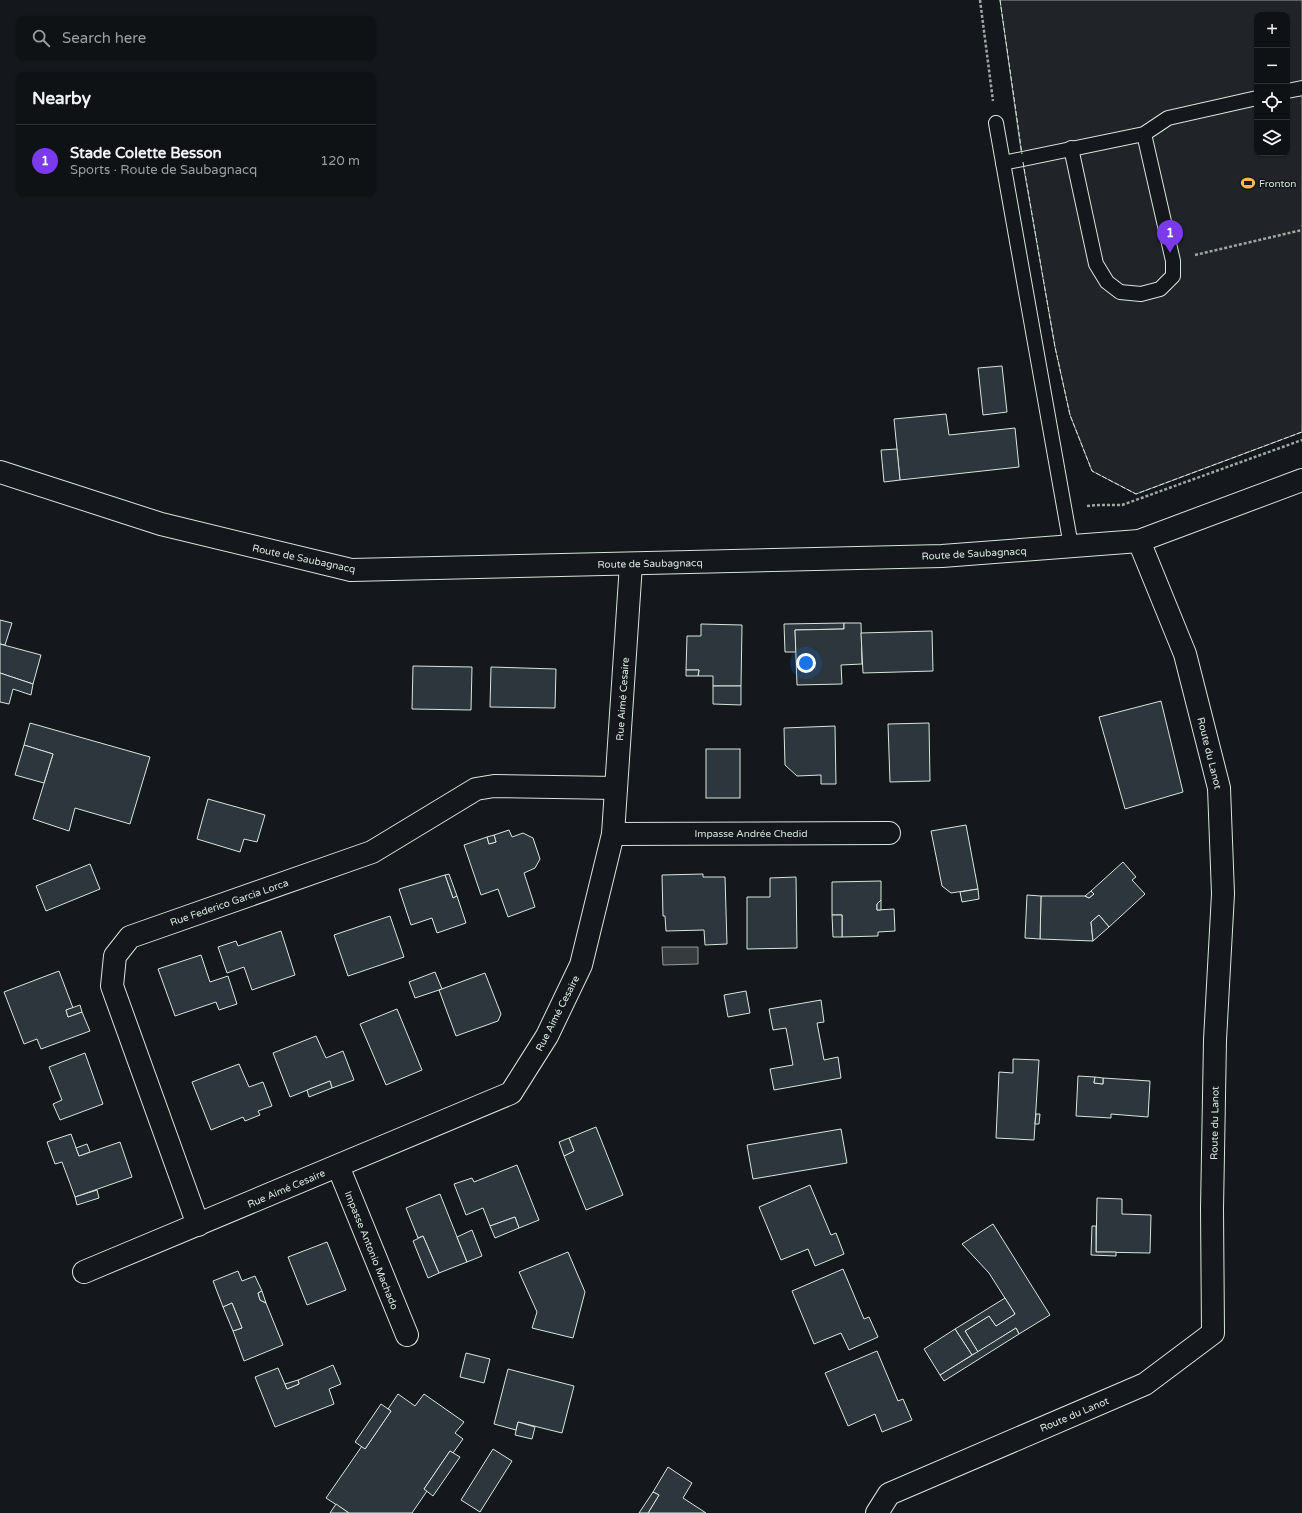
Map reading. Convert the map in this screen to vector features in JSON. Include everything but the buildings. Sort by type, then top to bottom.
[{"type":"street","name":"Route de Saubagnacq","points":[[0,472],[161,524],[351,570],[942,556],[1139,541],[1302,480]]},
{"type":"street","name":"Route du Lanot","points":[[877,1513],[889,1494],[1145,1384],[1213,1333],[1212,1209],[1215,1040],[1223,894],[1220,788],[1184,654],[1139,541]]},
{"type":"street","name":"Rue Aimé Cesaire","points":[[84,1272],[511,1093],[547,1036],[581,966],[613,834],[631,564]]},
{"type":"street","name":"Rue Federico Garcia Lorca","points":[[198,1225],[112,986],[115,956],[130,936],[372,852],[476,789],[494,786],[616,788]]},
{"type":"street","name":"Impasse Andrée Chedid","points":[[613,834],[889,832]]},
{"type":"street","name":"Impasse Antonio Machado","points":[[338,1166],[407,1335]]},
{"type":"lane","points":[[1290,90],[1302,88]]},
{"type":"lane","points":[[1003,163],[1144,134],[1168,118],[1254,99]]},
{"type":"lane","points":[[996,123],[1071,546]]},
{"type":"lane","points":[[1071,148],[1096,264],[1107,282],[1120,292],[1141,294],[1160,289],[1173,276],[1173,261],[1144,134]]},
{"type":"path","points":[[980,0],[996,123]]},
{"type":"path","points":[[1173,261],[1302,230]]},
{"type":"path","points":[[1065,510],[1099,504],[1122,505],[1302,440]]},
{"type":"shaded area","points":[[1000,0],[1302,0],[1302,432],[1136,494],[1092,471],[1070,415],[1055,347],[1022,158]]},
{"type":"shaded area","points":[[662,947],[698,947],[698,964],[663,965]]},
{"type":"fence","points":[[1000,0],[1022,154]]},
{"type":"fence","points":[[1023,162],[1055,347],[1070,415],[1092,471],[1136,494],[1302,432]]},
{"type":"place","name":"Fronton","points":[[1248,183]]},
{"type":"place","name":"Stade Colette Besson","points":[[1170,253]]}]
